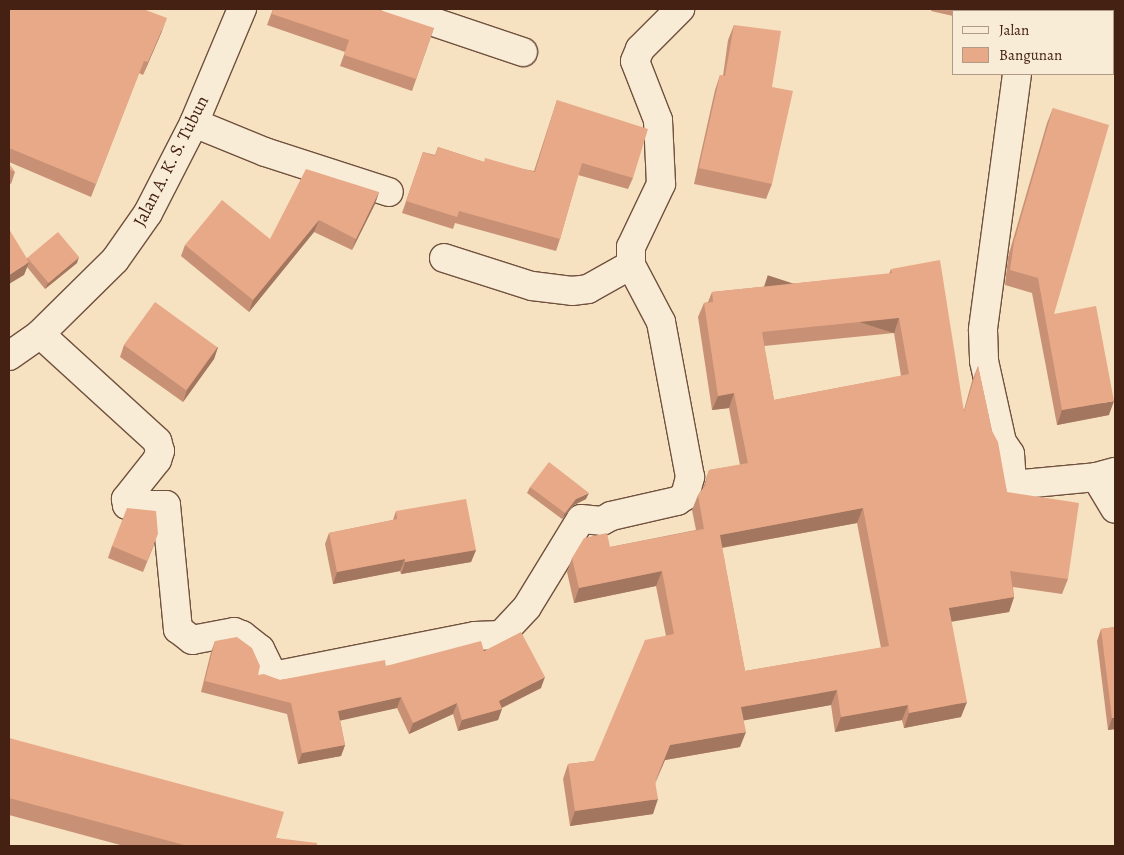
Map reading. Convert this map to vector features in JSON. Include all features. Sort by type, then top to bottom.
[{"type":"street","name":"Jalan A. K. S. Tubun","points":[[9,356],[40,334],[115,260],[148,213],[194,123],[242,9]]},
{"type":"street","points":[[395,9],[523,52]]},
{"type":"street","points":[[40,334],[157,441],[160,454],[126,499],[127,505],[166,505],[178,629],[192,640],[234,632],[242,635],[260,649],[273,676],[475,636],[501,635],[527,607],[581,519],[602,522],[611,516],[677,501],[685,496],[690,476],[660,322],[631,265],[631,247],[661,184],[658,120],[635,61],[644,45],[680,9]]},
{"type":"street","points":[[1017,75],[983,330],[984,361],[1002,442],[1010,454],[1012,485],[1106,475],[1115,509]]},
{"type":"street","points":[[194,123],[265,152],[389,192]]},
{"type":"street","points":[[444,258],[532,286],[572,292],[588,289],[631,265]]},
{"type":"building","points":[[9,9],[143,9],[167,18],[148,62],[144,61],[96,184],[9,148]]},
{"type":"building","points":[[273,9],[377,9],[434,28],[416,79],[344,55],[349,40],[272,14]]},
{"type":"building","points":[[968,9],[1022,10],[973,10]]},
{"type":"building","points":[[1049,9],[1100,9],[1100,10]]},
{"type":"building","points":[[734,25],[781,31],[772,87],[793,91],[772,184],[699,168],[720,75],[725,76]]},
{"type":"building","points":[[557,100],[648,129],[633,178],[582,163],[560,239],[459,211],[457,217],[406,201],[423,152],[435,156],[438,147],[484,162],[485,158],[535,172]]},
{"type":"building","points":[[1053,108],[1109,125],[1054,314],[1096,306],[1114,401],[1062,410],[1038,278],[1010,270],[1014,242]]},
{"type":"building","points":[[306,169],[379,192],[356,239],[319,220],[253,300],[185,245],[222,200],[270,239]]},
{"type":"building","points":[[9,229],[29,262],[9,275]]},
{"type":"building","points":[[58,232],[79,257],[49,283],[27,258]]},
{"type":"building","points":[[940,260],[964,412],[978,366],[992,431],[998,442],[1007,492],[1079,503],[1068,579],[1010,571],[1014,597],[949,608],[967,702],[909,713],[908,705],[841,717],[837,690],[741,707],[746,732],[670,745],[655,781],[658,799],[575,811],[568,764],[594,761],[645,640],[674,634],[662,571],[579,588],[572,558],[584,538],[607,533],[610,547],[704,529],[698,495],[705,486],[709,470],[748,463],[734,393],[718,396],[704,303],[713,302],[712,292],[892,273],[891,269]],"holes":[[[899,318],[909,374],[774,400],[762,332]],[[863,508],[889,646],[745,671],[720,535]]]},
{"type":"building","points":[[155,302],[217,347],[186,390],[124,345]]},
{"type":"building","points":[[549,462],[589,493],[576,499],[565,513],[530,487]]},
{"type":"building","points":[[466,499],[476,550],[405,562],[405,559],[337,572],[329,533],[397,519],[396,511]]},
{"type":"building","points":[[127,508],[156,511],[158,534],[147,561],[112,546]]},
{"type":"building","points":[[1115,627],[1115,718],[1112,718],[1101,629]]},
{"type":"building","points":[[521,632],[545,677],[499,701],[502,709],[462,720],[457,703],[413,723],[401,697],[338,711],[345,745],[302,753],[291,703],[205,681],[215,641],[237,637],[252,648],[260,666],[258,675],[264,674],[280,680],[385,660],[386,666],[481,641],[484,651]]},
{"type":"building","points":[[9,738],[284,812],[276,838],[317,843],[317,846],[188,846],[9,798]]}]
